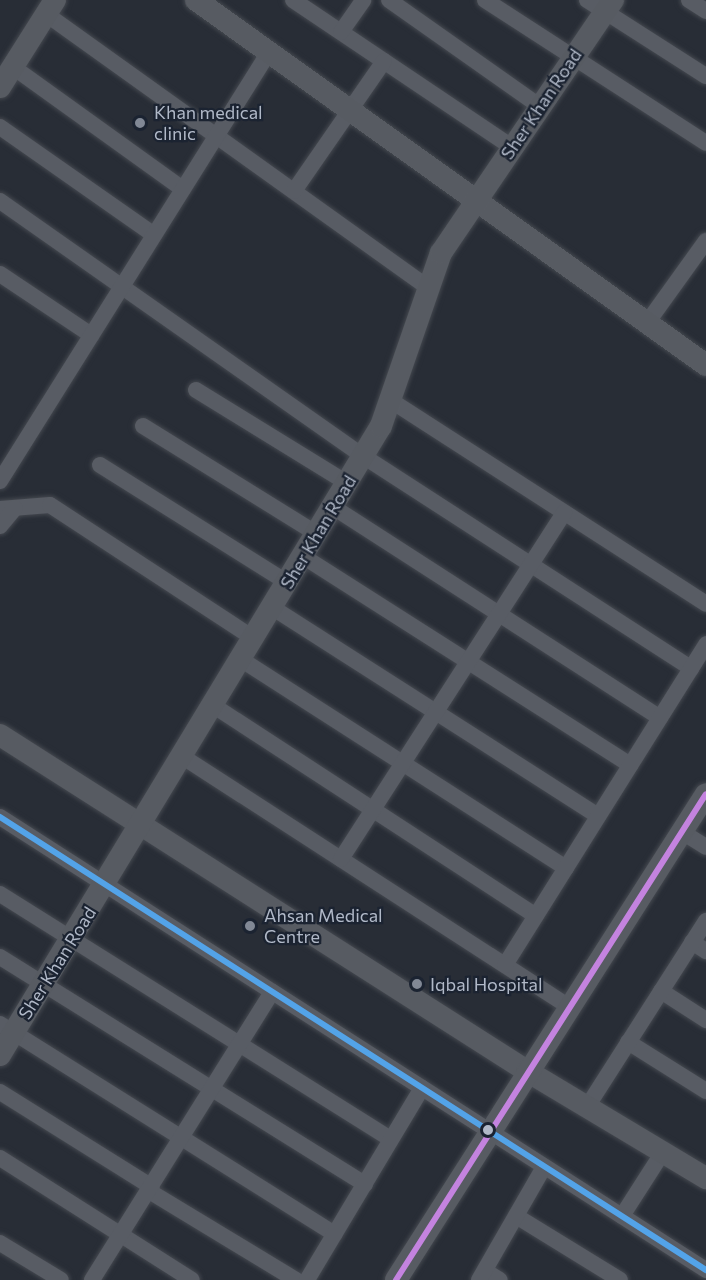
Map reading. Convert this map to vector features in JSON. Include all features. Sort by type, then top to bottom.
[{"type":"street","points":[[196,0],[706,365]]},
{"type":"street","points":[[293,0],[512,147]]},
{"type":"street","points":[[341,32],[363,0]]},
{"type":"street","points":[[389,0],[539,106]]},
{"type":"street","points":[[485,0],[571,58],[706,143]]},
{"type":"street","points":[[688,0],[706,11]]},
{"type":"street","points":[[602,4],[706,76]]},
{"type":"street","name":"Sher Khan Road","points":[[0,1055],[7,1028],[44,984],[255,639],[381,426],[441,253],[571,58],[602,4]]},
{"type":"street","points":[[0,87],[51,7],[216,135],[429,288]]},
{"type":"street","points":[[0,482],[269,52]]},
{"type":"street","points":[[294,191],[384,61]]},
{"type":"street","points":[[13,67],[183,189]]},
{"type":"street","points":[[0,127],[154,235]]},
{"type":"street","points":[[0,201],[363,456],[691,668]]},
{"type":"street","points":[[647,323],[706,241]]},
{"type":"street","points":[[0,274],[91,335]]},
{"type":"street","points":[[196,390],[347,483]]},
{"type":"street","points":[[390,400],[706,604]]},
{"type":"street","points":[[143,426],[317,534]]},
{"type":"street","points":[[100,465],[288,583]]},
{"type":"street","points":[[0,526],[8,508],[50,505],[255,639]]},
{"type":"street","points":[[333,507],[660,718]]},
{"type":"street","points":[[341,859],[564,513]]},
{"type":"street","points":[[304,557],[630,765]]},
{"type":"street","points":[[273,608],[598,816]]},
{"type":"street","points":[[505,965],[706,644]]},
{"type":"street","points":[[242,660],[566,868]]},
{"type":"street","points":[[214,706],[536,916]]},
{"type":"street","points":[[0,735],[143,823],[527,1071],[706,1178]]},
{"type":"street","points":[[183,757],[569,1006]]},
{"type":"street","points":[[396,1280],[527,1071],[706,794]]},
{"type":"street","points":[[0,817],[706,1270]]},
{"type":"street","points":[[682,832],[706,847]]},
{"type":"street","points":[[0,894],[70,941],[391,1139]]},
{"type":"street","points":[[587,1107],[661,991],[699,947],[706,921]]},
{"type":"street","points":[[0,957],[365,1184]]},
{"type":"street","points":[[661,991],[706,1020]]},
{"type":"street","points":[[92,1280],[123,1234],[272,992]]},
{"type":"street","points":[[7,1028],[335,1234]]},
{"type":"street","points":[[628,1042],[706,1091]]},
{"type":"street","points":[[307,1280],[422,1088]]},
{"type":"street","points":[[0,1092],[297,1280]]},
{"type":"street","points":[[622,1216],[663,1152]]},
{"type":"street","points":[[0,1158],[123,1234],[192,1280]]},
{"type":"street","points":[[500,1280],[482,1275],[544,1167]]},
{"type":"street","points":[[516,1216],[620,1280]]},
{"type":"street","points":[[0,1243],[61,1280]]},
{"type":"transit line","points":[[396,1280],[706,794]]},
{"type":"transit line","points":[[0,817],[706,1270]]},
{"type":"place","name":"Khan medical clinic","points":[[140,123]]},
{"type":"place","name":"Ahsan Medical Centre","points":[[250,926]]},
{"type":"place","name":"Iqbal Hospital","points":[[417,984]]}]
